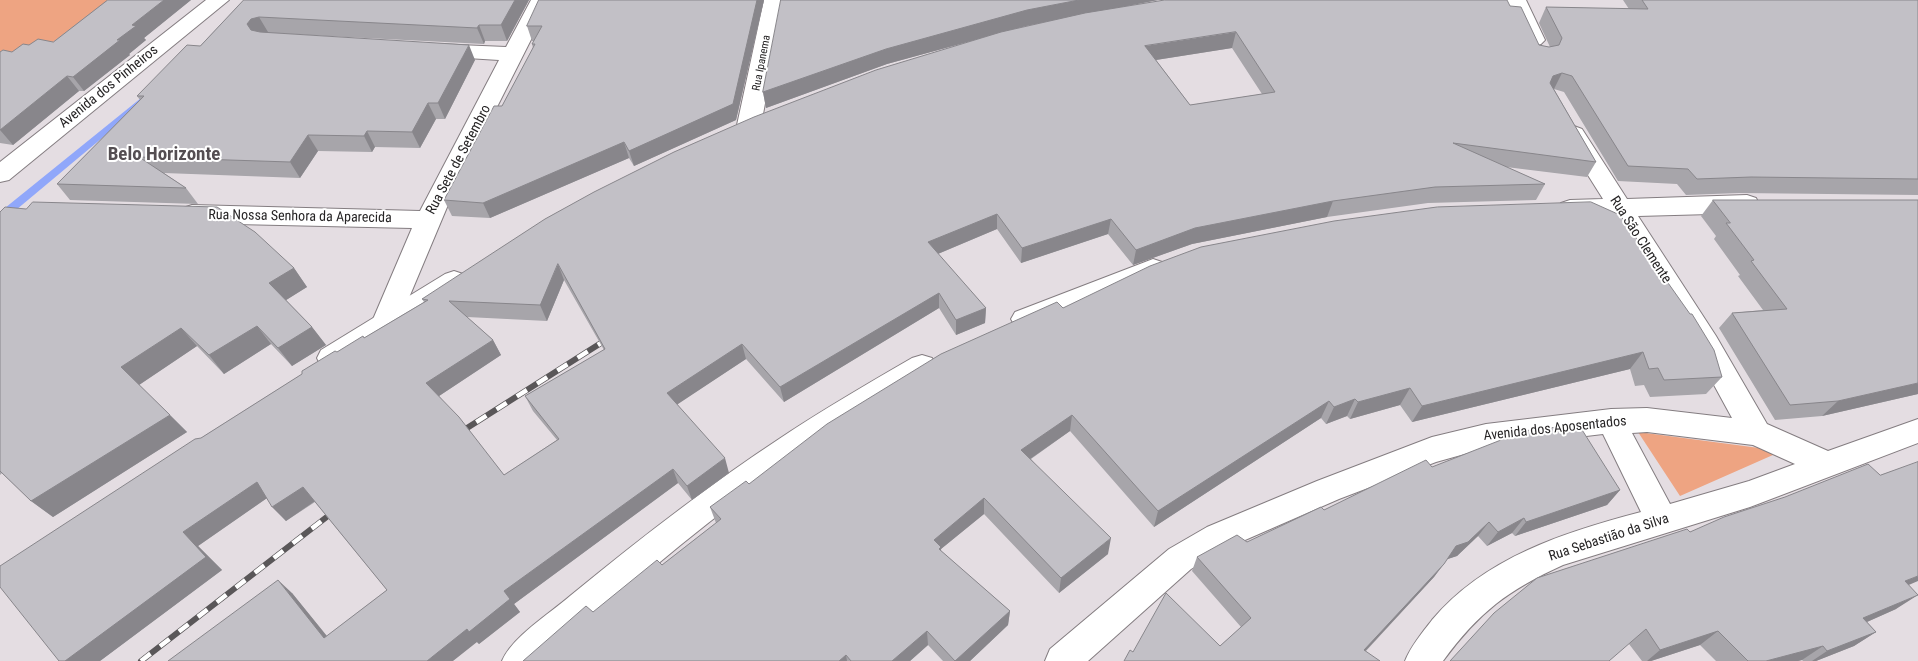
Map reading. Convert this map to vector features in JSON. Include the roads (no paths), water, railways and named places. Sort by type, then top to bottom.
[{"type":"street","name":"Avenida dos Pinheiros","points":[[0,174],[219,0]]},
{"type":"street","name":"Rua Sete de Setembro","points":[[385,324],[402,277],[428,220],[541,0]]},
{"type":"street","name":"Rua Ipanema","points":[[749,125],[774,0]]},
{"type":"street","points":[[1516,0],[1542,55]]},
{"type":"street","points":[[416,48],[514,54]]},
{"type":"street","name":"Rua São Clemente","points":[[1563,114],[1619,209],[1706,344],[1756,433]]},
{"type":"street","points":[[725,136],[775,115]]},
{"type":"street","points":[[1541,210],[1768,204]]},
{"type":"street","name":"Rua Nossa Senhora da Aparecida","points":[[172,214],[428,220]]},
{"type":"street","points":[[1001,330],[1070,300],[1176,261]]},
{"type":"street","points":[[310,371],[473,270]]},
{"type":"street","points":[[519,661],[642,558],[789,448],[872,395],[948,353]]},
{"type":"street","name":"Avenida dos Aposentados","points":[[1062,661],[1133,597],[1180,559],[1218,537],[1382,467],[1432,450],[1486,436],[1612,421],[1647,420],[1756,433],[1827,464]]},
{"type":"street","points":[[1612,421],[1661,519]]},
{"type":"street","points":[[1827,464],[1918,431]]},
{"type":"street","name":"Rua Sebastião da Silva","points":[[1422,661],[1472,602],[1498,582],[1565,551],[1661,519],[1727,502],[1827,464]]},
{"type":"street","points":[[1088,661],[1133,597]]},
{"type":"waterway","points":[[0,217],[141,101]]},
{"type":"railway","points":[[456,435],[612,336]]},
{"type":"railway","points":[[141,661],[337,509]]},
{"type":"district","name":"Belo Horizonte","points":[[164,155]]}]
